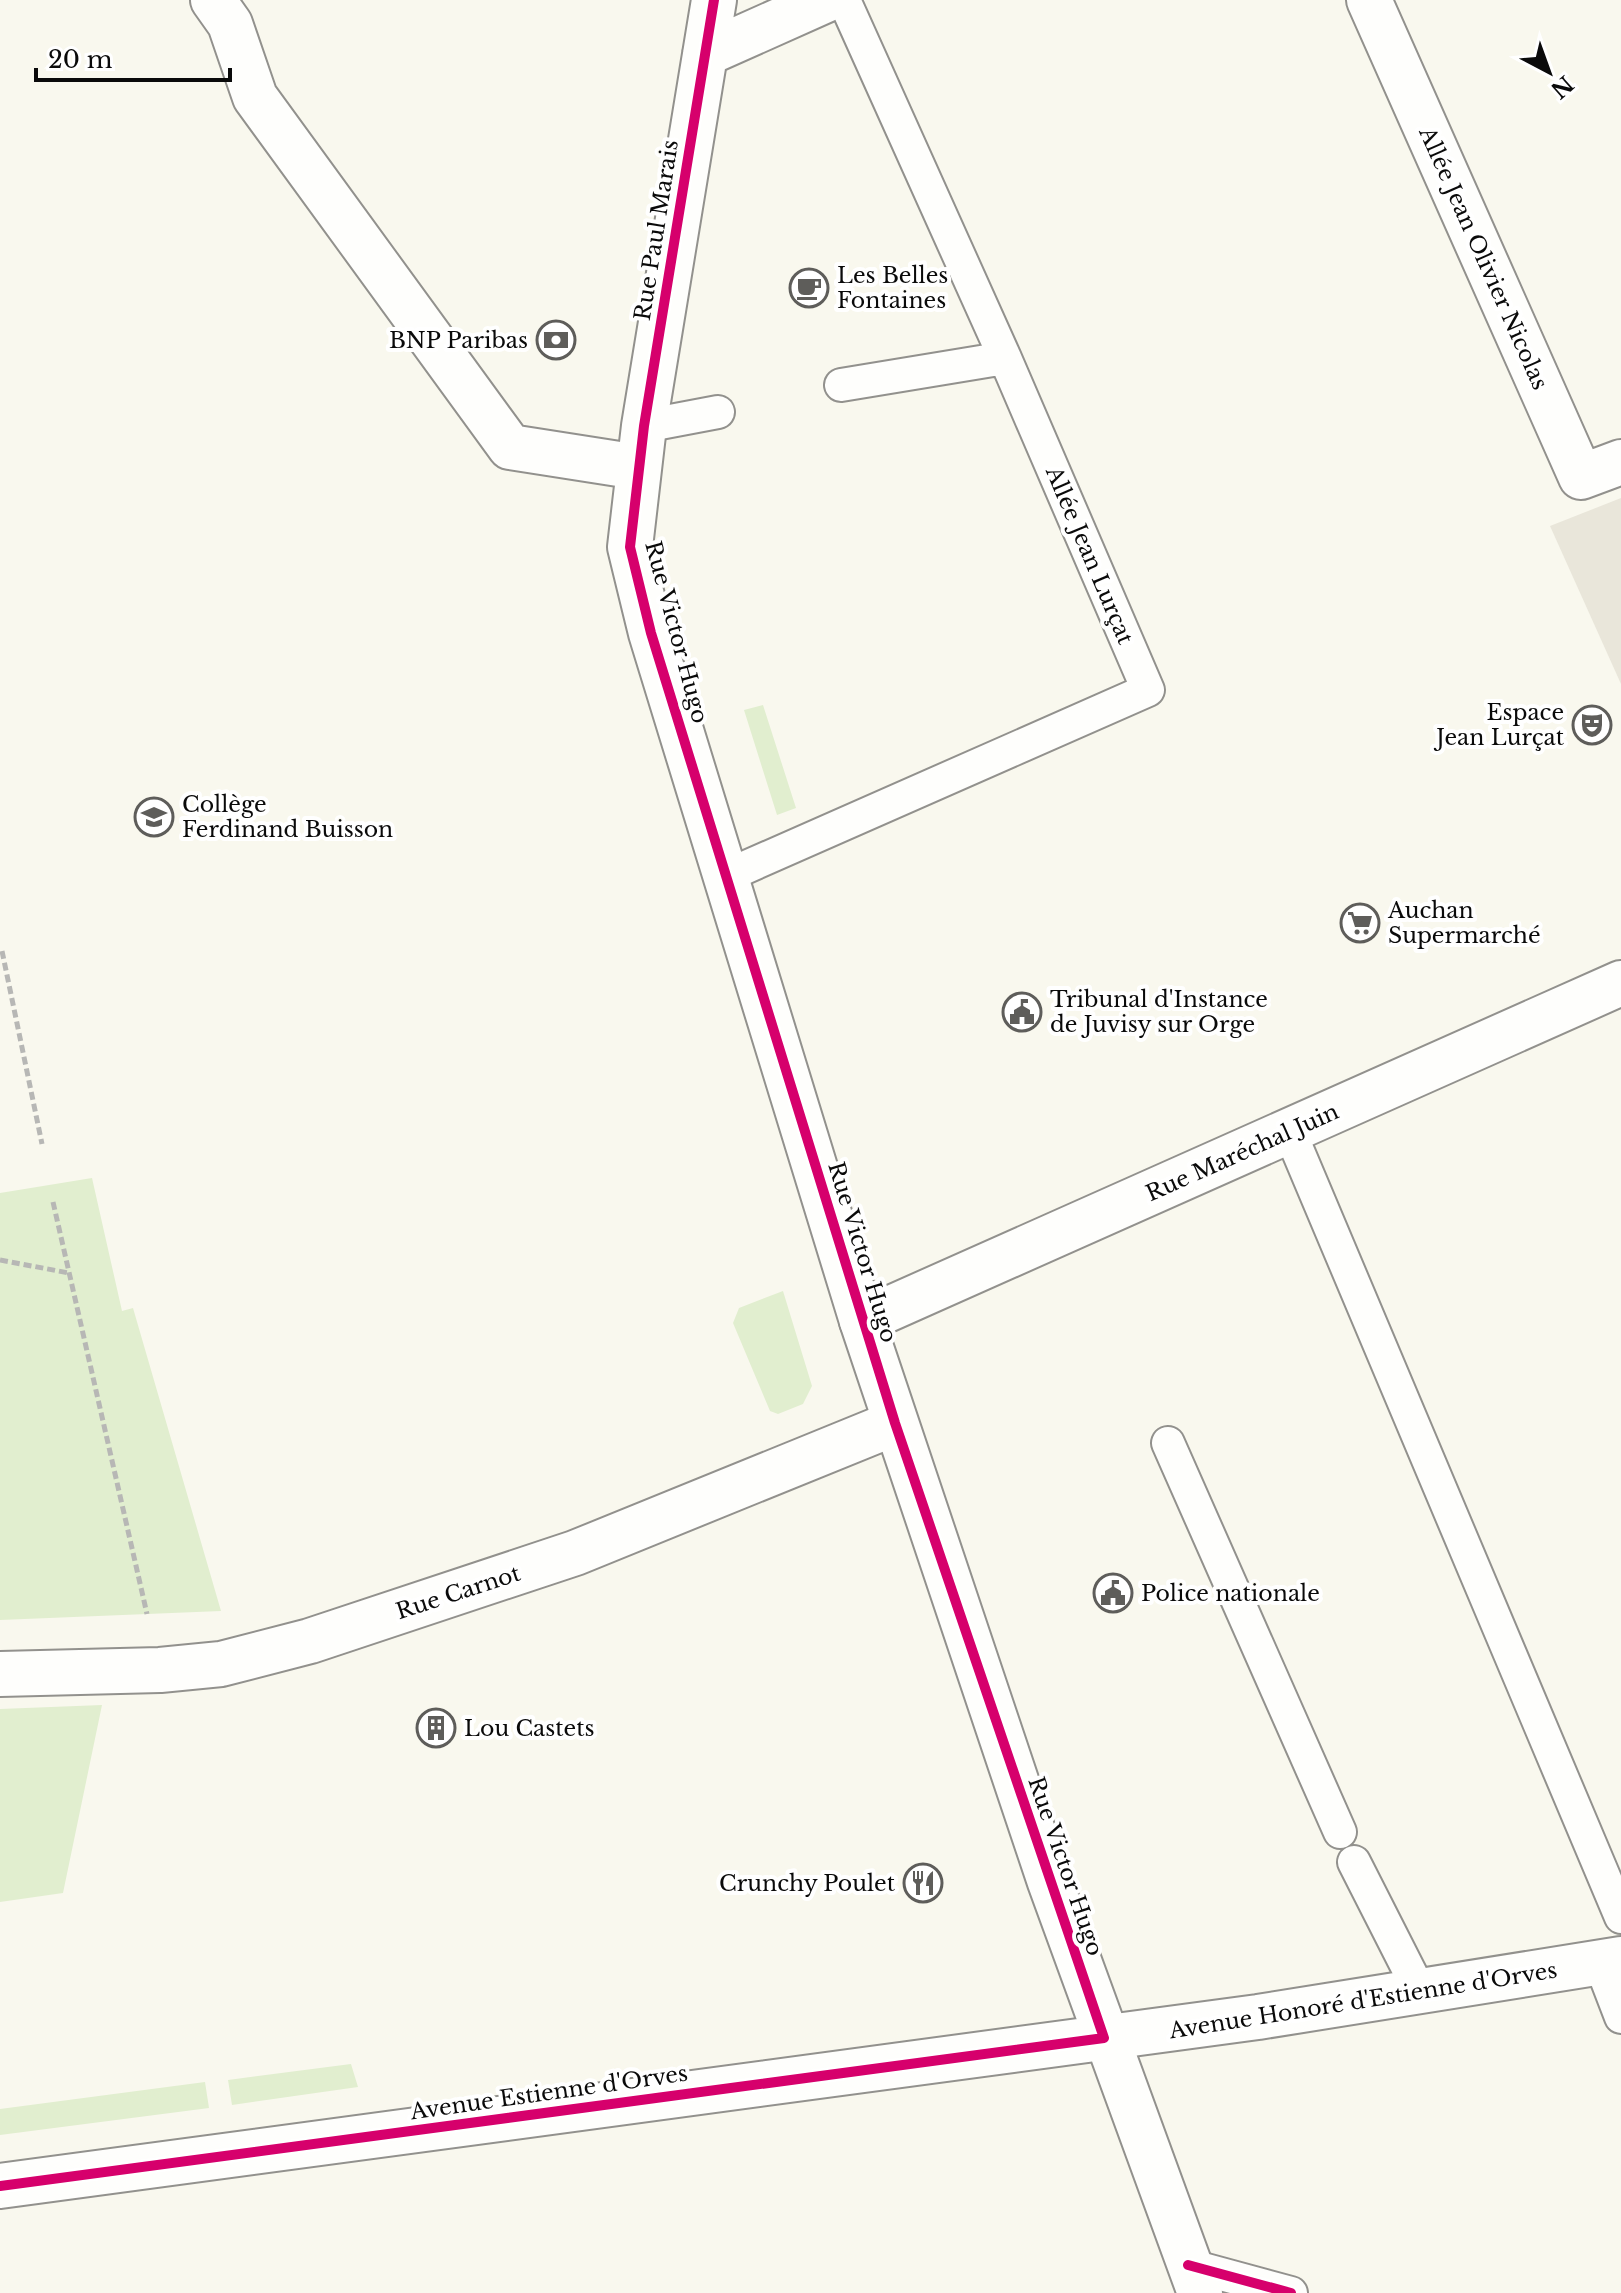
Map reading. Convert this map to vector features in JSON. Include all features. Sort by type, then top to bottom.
[{"type":"street","points":[[213,0],[230,24],[255,97],[510,447],[641,446]]},
{"type":"street","name":"Rue Paul Marais","points":[[641,446],[714,0]]},
{"type":"street","points":[[705,54],[826,0]]},
{"type":"street","name":"Allée Jean Olivier Nicolas","points":[[1369,0],[1581,477],[1621,462]]},
{"type":"street","name":"Rue Victor Hugo","points":[[641,446],[630,547],[651,633],[895,1423],[1104,2038],[1194,2279]]},
{"type":"street","name":"Rue Maréchal Juin","points":[[862,1321],[1621,983]]},
{"type":"street","name":"Rue Carnot","points":[[0,1674],[160,1670],[221,1664],[310,1641],[575,1553],[895,1423]]},
{"type":"street","name":"Avenue Honoré d'Estienne d'Orves","points":[[1104,2038],[1611,1962]]},
{"type":"street","name":"Avenue Estienne d'Orves","points":[[0,2186],[1104,2038]]},
{"type":"lane","name":"Allée Jean Lurçat","points":[[726,876],[1148,690],[1005,358],[844,0]]},
{"type":"lane","points":[[841,385],[1005,358]]},
{"type":"lane","points":[[641,446],[718,412]]},
{"type":"lane","points":[[1289,1130],[1621,1917]]},
{"type":"lane","points":[[1168,1443],[1340,1832]]},
{"type":"lane","points":[[1354,1862],[1420,1992]]},
{"type":"lane","points":[[1611,1962],[1621,2017]]},
{"type":"lane","points":[[1194,2279],[1291,2293]]},
{"type":"path","points":[[2,951],[42,1144]]},
{"type":"path","points":[[53,1202],[160,1670]]},
{"type":"path","points":[[0,1260],[69,1273]]},
{"type":"green space","points":[[763,705],[796,808],[777,815],[744,710]]},
{"type":"green space","points":[[92,1178],[122,1311],[133,1308],[221,1611],[0,1620],[0,1193]]},
{"type":"green space","points":[[783,1291],[812,1386],[803,1404],[778,1414],[770,1411],[733,1323],[739,1308]]},
{"type":"green space","points":[[102,1705],[63,1893],[0,1902],[0,1709]]},
{"type":"green space","points":[[351,2064],[358,2087],[232,2105],[228,2080]]},
{"type":"green space","points":[[205,2082],[209,2108],[0,2135],[0,2109]]},
{"type":"shaded area","points":[[1621,498],[1621,684],[1550,526]]},
{"type":"cycle path","points":[[0,2186],[1104,2038],[895,1423],[651,633],[630,547],[644,426],[714,0]]},
{"type":"cycle path","points":[[1188,2265],[1291,2293]]},
{"type":"place","name":"Les Belles Fontaines","points":[[809,288]]},
{"type":"place","name":"BNP Paribas","points":[[556,340]]},
{"type":"place","name":"Espace Jean Lurçat","points":[[1592,725]]},
{"type":"place","name":"Collège Ferdinand Buisson","points":[[154,817]]},
{"type":"place","name":"Auchan Supermarché","points":[[1360,923]]},
{"type":"place","name":"Tribunal d'Instance de Juvisy sur Orge","points":[[1022,1012]]},
{"type":"place","name":"Police nationale","points":[[1113,1593]]},
{"type":"place","name":"Lou Castets","points":[[436,1728]]},
{"type":"place","name":"Crunchy Poulet","points":[[923,1883]]}]
